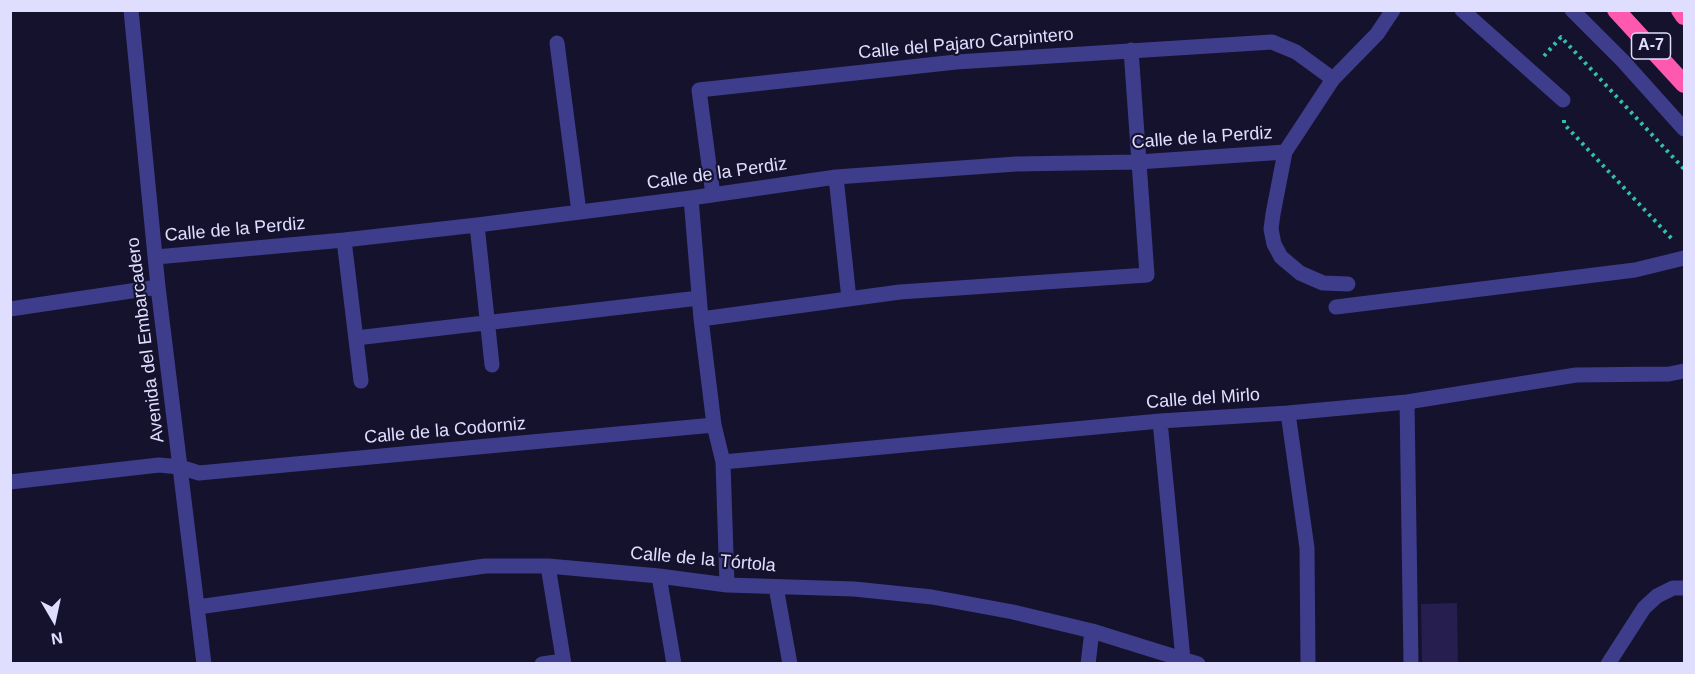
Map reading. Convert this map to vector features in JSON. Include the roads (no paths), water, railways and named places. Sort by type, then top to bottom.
[{"type":"highway","name":"A-7","points":[[1616,10],[1684,84]]},
{"type":"highway","name":"A-7","points":[[1680,10],[1684,16]]},
{"type":"street","name":"Avenida del Embarcadero","points":[[131,10],[158,286],[204,663]]},
{"type":"street","points":[[1348,284],[1323,283],[1300,273],[1281,257],[1274,244],[1272,222],[1285,152],[1333,79],[1377,34],[1393,10]]},
{"type":"street","points":[[1462,10],[1563,100]]},
{"type":"street","points":[[1572,10],[1623,61],[1684,129]]},
{"type":"street","name":"Calle del Pajaro Carpintero","points":[[713,195],[699,90],[956,62],[1272,42],[1296,52],[1333,79]]},
{"type":"street","points":[[557,43],[579,212]]},
{"type":"street","points":[[701,320],[900,292],[1147,275],[1131,50]]},
{"type":"street","name":"Calle de la Perdiz","points":[[156,257],[477,225],[836,177],[1016,164],[1138,162],[1285,152]]},
{"type":"street","points":[[836,177],[849,299]]},
{"type":"street","points":[[691,198],[701,320],[714,425],[723,462],[727,585]]},
{"type":"street","points":[[477,225],[492,365]]},
{"type":"street","points":[[344,240],[361,381]]},
{"type":"street","points":[[1336,307],[1635,270],[1684,258]]},
{"type":"street","points":[[10,309],[158,286]]},
{"type":"street","points":[[356,338],[699,298]]},
{"type":"street","name":"Calle del Mirlo","points":[[723,462],[1160,421],[1288,413],[1407,402],[1576,375],[1669,374],[1684,371]]},
{"type":"street","points":[[1407,402],[1410,663]]},
{"type":"street","points":[[1288,413],[1307,548],[1308,663]]},
{"type":"street","points":[[1160,421],[1190,661]]},
{"type":"street","name":"Calle de la Codorniz","points":[[10,482],[159,465],[180,467],[199,473],[714,425]]},
{"type":"street","name":"Calle de la Tórtola","points":[[198,607],[485,566],[548,566],[727,585],[854,589],[932,597],[1013,612],[1092,631],[1190,661]]},
{"type":"street","points":[[542,663],[563,662],[548,566]]},
{"type":"street","points":[[659,576],[674,663]]},
{"type":"street","points":[[777,587],[790,663]]},
{"type":"street","points":[[1608,663],[1644,608],[1657,596],[1673,588],[1684,588]]},
{"type":"street","points":[[1088,663],[1092,631]]}]
